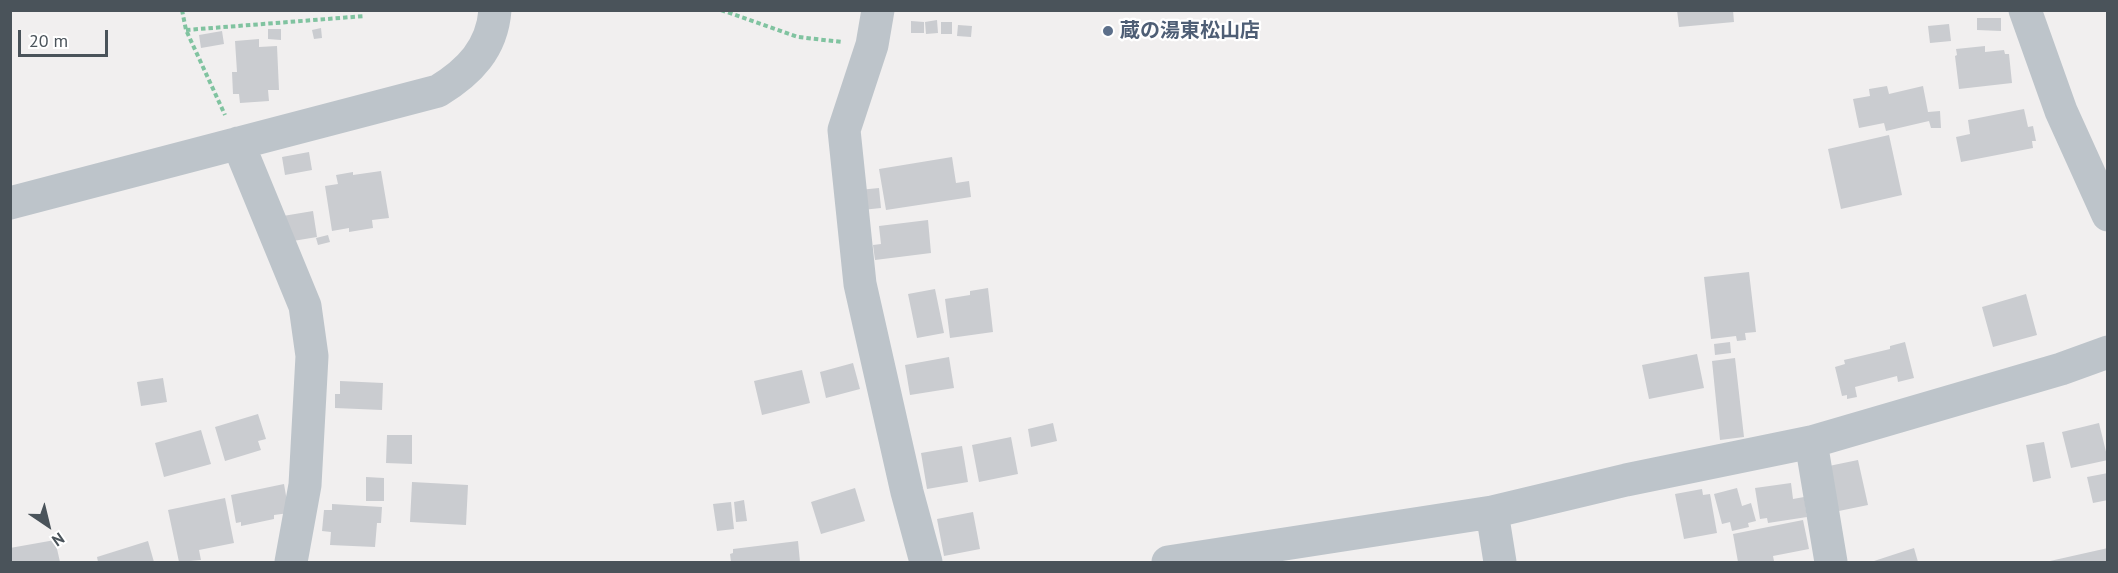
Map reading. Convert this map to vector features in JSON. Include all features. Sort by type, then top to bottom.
[{"type":"street","points":[[10,203],[438,91],[455,81],[479,57],[494,26],[495,10]]},
{"type":"street","points":[[878,10],[873,45],[844,130],[846,154],[860,284],[906,492],[926,562]]},
{"type":"street","points":[[2025,10],[2061,111],[2108,215]]},
{"type":"street","points":[[238,143],[305,306],[312,356],[305,485],[291,562]]},
{"type":"street","points":[[1168,562],[1492,513],[1626,480],[1811,442],[2061,369],[2108,352]]},
{"type":"street","points":[[1811,442],[1831,562]]},
{"type":"street","points":[[1492,513],[1500,562]]},
{"type":"path","points":[[182,10],[186,30],[238,143]]},
{"type":"path","points":[[721,10],[798,37],[873,45]]},
{"type":"path","points":[[186,30],[365,16]]},
{"type":"building","points":[[1677,10],[1733,10],[1734,22],[1679,27]]},
{"type":"building","points":[[1977,18],[2001,18],[2001,31],[1977,30]]},
{"type":"building","points":[[937,20],[938,33],[926,34],[925,22]]},
{"type":"building","points":[[911,21],[924,22],[924,33],[911,33]]},
{"type":"building","points":[[941,22],[952,22],[952,34],[941,34]]},
{"type":"building","points":[[1949,24],[1951,41],[1930,43],[1928,26]]},
{"type":"building","points":[[958,25],[972,26],[971,37],[957,36]]},
{"type":"building","points":[[321,28],[322,38],[314,39],[312,30]]},
{"type":"building","points":[[268,29],[281,29],[281,40],[268,39]]},
{"type":"building","points":[[222,31],[224,44],[201,48],[199,35]]},
{"type":"building","points":[[259,39],[259,47],[277,46],[279,90],[268,90],[269,101],[240,103],[239,94],[233,94],[232,72],[237,72],[235,41]]},
{"type":"building","points":[[1985,46],[1985,52],[2004,50],[2005,54],[2009,54],[2012,83],[1959,89],[1956,49]]},
{"type":"building","points":[[1887,86],[1889,94],[1923,86],[1928,112],[1940,111],[1941,128],[1931,128],[1929,121],[1886,131],[1884,123],[1859,128],[1853,99],[1870,96],[1869,89]]},
{"type":"building","points":[[2024,109],[2028,127],[2033,126],[2036,141],[2032,141],[2033,148],[1961,162],[1956,137],[1970,134],[1968,120]]},
{"type":"building","points":[[1889,135],[1902,195],[1841,209],[1828,149]]},
{"type":"building","points":[[309,152],[312,170],[285,175],[282,157]]},
{"type":"building","points":[[952,157],[956,183],[969,181],[971,197],[886,210],[879,169]]},
{"type":"building","points":[[381,171],[389,218],[372,220],[373,228],[349,232],[349,228],[332,231],[325,186],[338,184],[336,175]]},
{"type":"building","points":[[879,188],[881,208],[862,210],[859,190]]},
{"type":"building","points":[[313,211],[317,237],[287,242],[283,216]]},
{"type":"building","points":[[928,220],[931,253],[875,260],[873,245],[881,244],[879,226]]},
{"type":"building","points":[[328,235],[330,242],[318,245],[316,238]]},
{"type":"building","points":[[1749,272],[1756,332],[1745,333],[1746,340],[1737,341],[1736,336],[1711,339],[1704,277]]},
{"type":"building","points":[[988,288],[993,332],[950,338],[945,299],[970,295],[970,291]]},
{"type":"building","points":[[935,289],[944,333],[917,338],[908,294]]},
{"type":"building","points":[[2026,294],[2037,335],[1993,347],[1982,307]]},
{"type":"building","points":[[1730,342],[1731,353],[1715,355],[1714,344]]},
{"type":"building","points":[[1905,342],[1914,378],[1898,382],[1897,376],[1855,387],[1857,397],[1847,399],[1847,395],[1842,396],[1835,367],[1845,364],[1844,360],[1890,349],[1890,346]]},
{"type":"building","points":[[1697,354],[1704,388],[1649,399],[1642,365]]},
{"type":"building","points":[[949,357],[954,388],[910,395],[905,365]]},
{"type":"building","points":[[1735,358],[1744,437],[1720,440],[1712,361]]},
{"type":"building","points":[[853,363],[860,389],[826,398],[820,372]]},
{"type":"building","points":[[802,370],[810,403],[762,415],[754,381]]},
{"type":"building","points":[[163,378],[167,402],[141,406],[137,382]]},
{"type":"building","points":[[340,381],[383,383],[382,410],[335,408],[335,394],[340,394]]},
{"type":"building","points":[[258,414],[266,439],[258,441],[261,450],[225,461],[215,427]]},
{"type":"building","points":[[1053,423],[1057,441],[1031,447],[1028,429]]},
{"type":"building","points":[[2099,423],[2108,460],[2071,468],[2062,432]]},
{"type":"building","points":[[201,430],[211,464],[164,477],[155,443]]},
{"type":"building","points":[[387,435],[412,435],[412,464],[386,463]]},
{"type":"building","points":[[1011,437],[1018,474],[979,482],[972,445]]},
{"type":"building","points":[[2044,442],[2051,478],[2033,482],[2026,445]]},
{"type":"building","points":[[962,446],[968,482],[927,489],[921,453]]},
{"type":"building","points":[[1858,460],[1868,505],[1834,512],[1824,467]]},
{"type":"building","points":[[2108,473],[2108,500],[2093,503],[2087,477]]},
{"type":"building","points":[[366,477],[384,478],[384,501],[366,501]]},
{"type":"building","points":[[412,482],[468,485],[466,525],[410,522]]},
{"type":"building","points":[[1791,483],[1793,499],[1804,497],[1807,517],[1768,523],[1767,518],[1760,519],[1755,488]]},
{"type":"building","points":[[284,484],[289,513],[274,515],[274,519],[241,526],[241,522],[236,523],[231,495]]},
{"type":"building","points":[[855,488],[865,521],[821,534],[811,502]]},
{"type":"building","points":[[1737,488],[1742,506],[1751,503],[1756,521],[1748,523],[1749,527],[1732,531],[1730,522],[1722,524],[1714,494]]},
{"type":"building","points":[[1702,489],[1703,495],[1710,494],[1717,533],[1684,539],[1675,494]]},
{"type":"building","points":[[225,498],[234,543],[199,550],[201,560],[179,562],[168,510]]},
{"type":"building","points":[[744,500],[747,521],[736,522],[734,502]]},
{"type":"building","points":[[731,502],[734,529],[717,531],[713,504]]},
{"type":"building","points":[[332,504],[382,507],[381,523],[377,523],[375,547],[330,545],[331,532],[322,531],[324,510],[332,510]]},
{"type":"building","points":[[973,512],[980,549],[944,556],[937,519]]},
{"type":"building","points":[[1803,520],[1809,549],[1773,556],[1774,561],[1769,562],[1738,562],[1733,534]]},
{"type":"building","points":[[55,540],[60,562],[10,562],[10,548]]},
{"type":"building","points":[[148,541],[154,562],[98,562],[97,557]]},
{"type":"building","points":[[798,541],[800,562],[731,562],[730,554],[733,553],[733,549]]},
{"type":"building","points":[[1914,548],[1918,562],[1874,561]]},
{"type":"building","points":[[2108,548],[2108,562],[2050,561]]},
{"type":"place","name":"蔵の湯東松山店","points":[[1108,31]]}]
